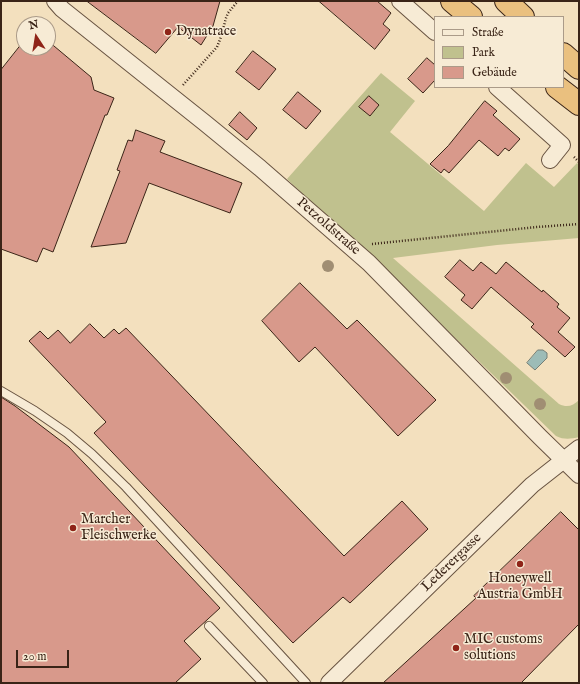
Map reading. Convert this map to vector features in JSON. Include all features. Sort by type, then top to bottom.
[{"type":"highway","points":[[452,1],[470,16]]},
{"type":"highway","points":[[506,1],[522,16]]},
{"type":"highway","points":[[564,55],[579,68]]},
{"type":"highway","points":[[558,88],[579,104]]},
{"type":"street","name":"Petzoldstraße","points":[[56,1],[62,9],[260,168],[350,246],[374,268],[579,476]]},
{"type":"street","points":[[400,1],[434,31]]},
{"type":"street","points":[[498,88],[562,145],[550,160]]},
{"type":"street","name":"Lederergasse","points":[[330,683],[532,485],[579,448]]},
{"type":"lane","points":[[1,391],[35,411],[92,454],[136,498],[306,683]]},
{"type":"lane","points":[[209,626],[263,683]]},
{"type":"path","points":[[173,98],[217,47],[228,13],[238,1]]},
{"type":"path","points":[[350,246],[579,224]]},
{"type":"green space","points":[[381,73],[415,101],[390,132],[484,211],[526,163],[554,187],[577,163],[579,165],[579,238],[497,245],[393,258],[559,404],[570,406],[579,400],[579,437],[568,439],[556,436],[377,260],[330,220],[287,179]]},
{"type":"water","points":[[538,350],[543,350],[547,353],[547,358],[535,370],[527,363]]},
{"type":"building","name":"Dynatrace","points":[[87,1],[220,1],[213,26],[201,45],[178,27],[156,53]]},
{"type":"building","points":[[319,1],[377,1],[391,13],[383,24],[390,30],[375,49]]},
{"type":"building","points":[[56,48],[91,77],[94,90],[114,98],[107,115],[105,115],[53,252],[43,248],[37,262],[1,249],[1,70],[16,51],[16,56],[56,56]]},
{"type":"building","points":[[253,51],[276,69],[259,90],[236,72]]},
{"type":"building","points":[[427,58],[434,64],[434,81],[423,93],[408,79]]},
{"type":"building","points":[[298,92],[321,111],[306,129],[283,110]]},
{"type":"building","points":[[369,96],[379,105],[370,116],[359,107]]},
{"type":"building","points":[[485,101],[497,111],[493,115],[520,139],[509,151],[505,148],[498,156],[479,140],[449,173],[444,169],[441,173],[430,164],[448,146]]},
{"type":"building","points":[[240,112],[257,128],[247,140],[229,125]]},
{"type":"building","points":[[136,130],[165,141],[160,152],[242,183],[230,213],[149,183],[126,243],[91,247],[120,171],[117,170],[128,140],[132,141]]},
{"type":"building","points":[[460,260],[473,271],[481,262],[496,274],[506,262],[559,304],[557,307],[570,318],[558,332],[575,347],[565,357],[531,327],[534,324],[491,287],[472,309],[461,300],[465,295],[445,277]]},
{"type":"building","points":[[300,283],[347,329],[357,320],[436,400],[398,436],[315,347],[299,362],[262,321]]},
{"type":"building","points":[[90,324],[104,338],[114,329],[119,334],[126,328],[344,556],[402,501],[428,529],[350,603],[343,597],[293,643],[94,433],[106,422],[29,341],[40,331],[48,339],[58,330],[70,343]]},
{"type":"building","name":"Marcher Fleischwerke","points":[[1,397],[69,447],[220,608],[184,641],[201,659],[175,683],[1,683]]},
{"type":"building","points":[[561,512],[579,530],[579,624],[521,683],[383,683],[476,598],[474,596]]},
{"type":"place","name":"Dynatrace","points":[[168,32]]},
{"type":"place","name":"Marcher Fleischwerke","points":[[73,528]]},
{"type":"place","name":"Honeywell Austria GmbH","points":[[520,564]]},
{"type":"place","name":"MIC customs solutions","points":[[456,648]]}]
